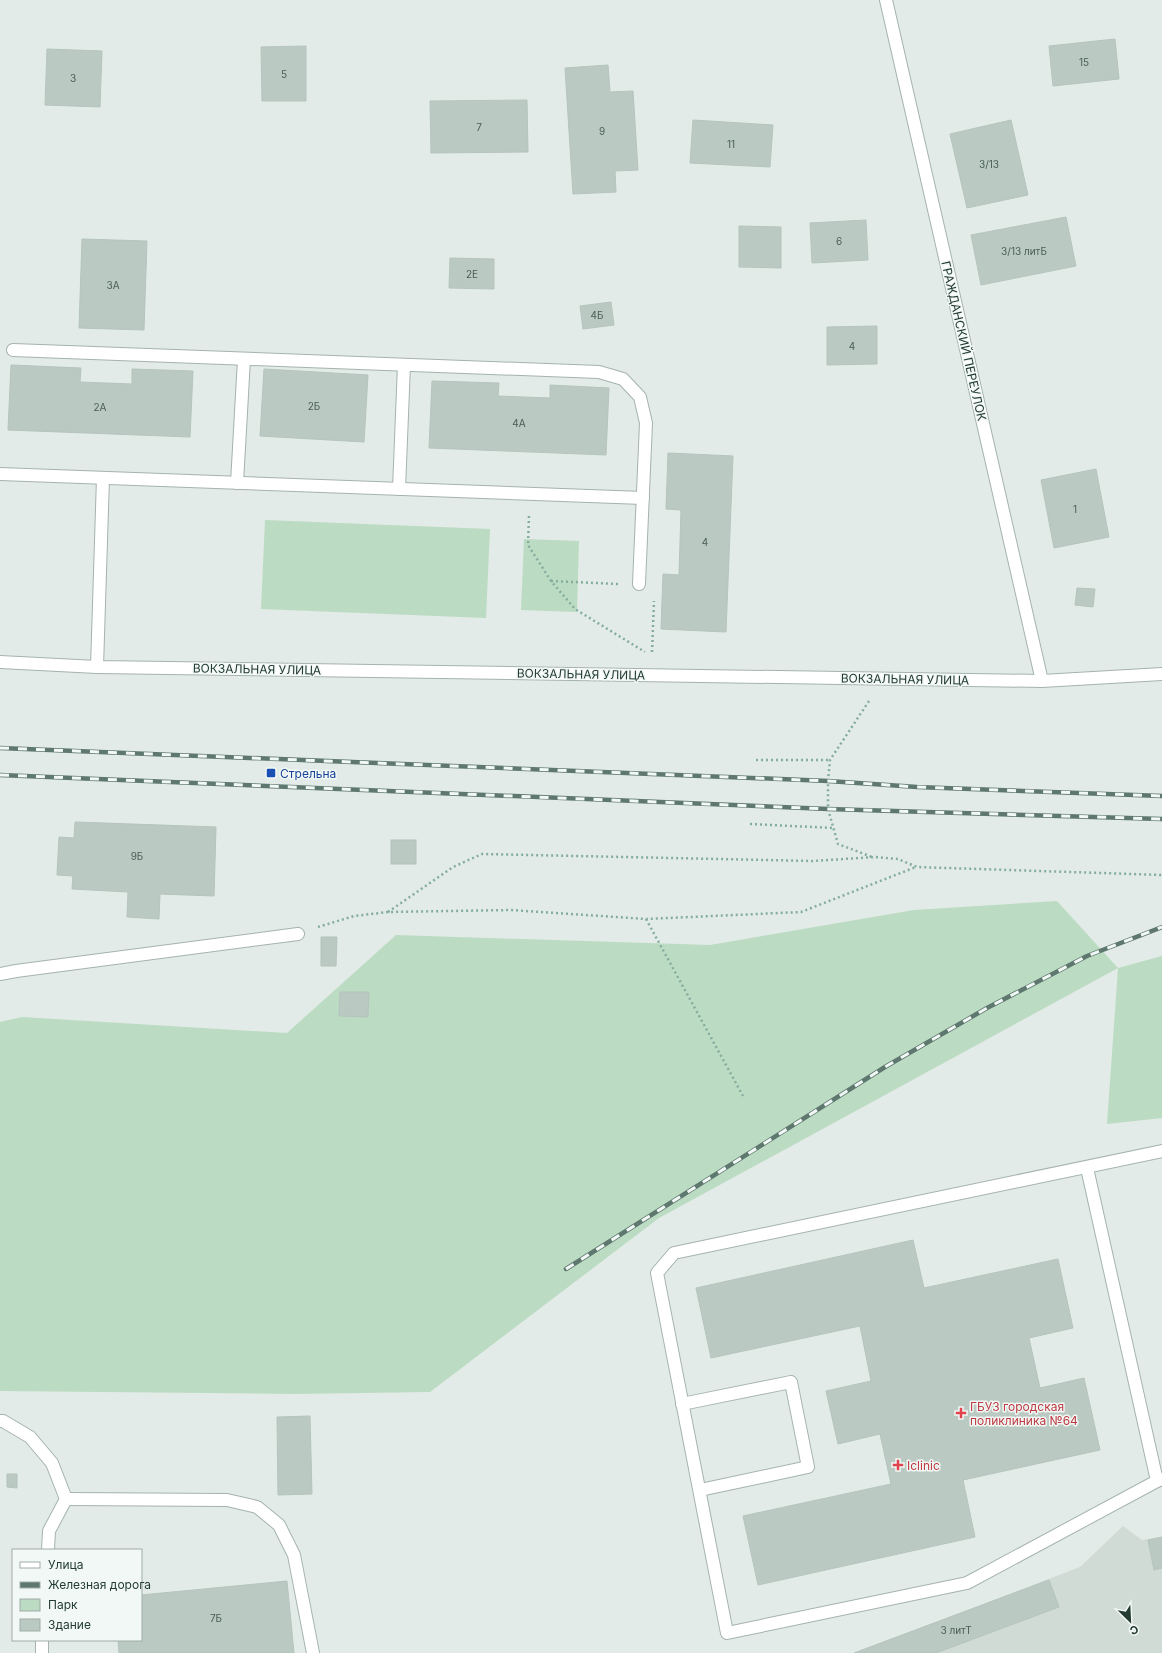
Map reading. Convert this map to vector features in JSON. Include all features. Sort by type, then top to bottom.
[{"type":"street","name":"ГРАЖДАНСКИЙ ПЕРЕУЛОК","points":[[886,0],[1042,681]]},
{"type":"street","points":[[14,350],[599,372],[623,379],[640,397],[646,423],[640,584]]},
{"type":"street","points":[[237,483],[244,359]]},
{"type":"street","points":[[399,489],[404,365]]},
{"type":"street","points":[[0,474],[643,498]]},
{"type":"street","points":[[97,667],[104,478]]},
{"type":"street","name":"ВОКЗАЛЬНАЯ УЛИЦА","points":[[0,662],[97,667],[1042,681],[1162,674]]},
{"type":"street","points":[[0,974],[298,934]]},
{"type":"street","points":[[1087,1168],[1160,1480],[967,1583],[727,1633],[657,1273],[674,1253],[1087,1168],[1162,1151]]},
{"type":"street","points":[[682,1404],[791,1382],[808,1467],[700,1490]]},
{"type":"street","points":[[0,1421],[3,1421],[30,1437],[52,1463],[66,1499],[49,1531],[48,1549]]},
{"type":"street","points":[[66,1499],[227,1500],[257,1508],[279,1525],[294,1555],[313,1653]]},
{"type":"street","points":[[42,1641],[42,1653]]},
{"type":"path","points":[[530,493],[528,545],[551,581],[575,609],[652,657]]},
{"type":"path","points":[[551,581],[654,585],[651,675]]},
{"type":"path","points":[[875,858],[838,844],[828,809],[828,781],[830,760],[884,679]]},
{"type":"path","points":[[756,760],[830,760]]},
{"type":"path","points":[[750,824],[834,828]]},
{"type":"path","points":[[388,912],[453,868],[482,854],[813,861],[875,858],[898,859],[917,867],[1162,875]]},
{"type":"path","points":[[298,934],[354,916],[388,912],[511,910],[646,919],[801,912],[917,867]]},
{"type":"path","points":[[646,919],[742,1096]]},
{"type":"shaded area","points":[[1123,1526],[1142,1540],[1162,1537],[1162,1653],[855,1653],[1080,1567]]},
{"type":"green space","points":[[265,520],[490,529],[486,618],[261,609]]},
{"type":"green space","points":[[524,539],[579,541],[577,612],[521,610]]},
{"type":"green space","points":[[1057,901],[1118,968],[659,1218],[430,1392],[294,1394],[0,1391],[0,1022],[22,1017],[287,1033],[396,935],[710,945],[914,910]]},
{"type":"green space","points":[[1162,956],[1162,1118],[1107,1124],[1118,968]]},
{"type":"building","points":[[1115,39],[1119,79],[1053,86],[1049,46]]},
{"type":"building","points":[[306,46],[306,101],[262,101],[261,47]]},
{"type":"building","points":[[47,49],[102,51],[100,107],[45,105]]},
{"type":"building","points":[[608,65],[610,92],[633,91],[638,170],[615,171],[616,192],[573,194],[565,68]]},
{"type":"building","points":[[527,100],[528,152],[431,153],[430,101]]},
{"type":"building","points":[[693,120],[773,125],[770,167],[690,163]]},
{"type":"building","points":[[1011,120],[1028,195],[967,208],[950,134]]},
{"type":"building","points":[[1066,217],[1076,266],[981,285],[971,235]]},
{"type":"building","points":[[866,220],[868,260],[812,263],[810,223]]},
{"type":"building","points":[[739,226],[781,227],[781,268],[739,267]]},
{"type":"building","points":[[82,239],[147,241],[144,330],[79,328]]},
{"type":"building","points":[[450,258],[494,259],[494,289],[449,288]]},
{"type":"building","points":[[611,302],[614,325],[583,329],[580,306]]},
{"type":"building","points":[[877,326],[877,364],[827,365],[827,327]]},
{"type":"building","points":[[11,365],[81,368],[80,382],[132,384],[132,369],[193,371],[190,437],[8,430]]},
{"type":"building","points":[[264,369],[368,375],[364,442],[260,436]]},
{"type":"building","points":[[432,381],[499,383],[498,396],[550,398],[550,385],[609,388],[606,455],[429,448]]},
{"type":"building","points":[[668,453],[733,456],[726,632],[661,629],[663,574],[679,575],[681,510],[666,509]]},
{"type":"building","points":[[1096,469],[1109,537],[1054,548],[1041,480]]},
{"type":"building","points":[[1077,588],[1095,589],[1093,607],[1075,605]]},
{"type":"building","points":[[75,822],[216,827],[214,896],[160,894],[159,919],[127,917],[128,892],[72,889],[73,876],[57,875],[59,837],[74,838]]},
{"type":"building","points":[[391,840],[416,840],[416,864],[391,864]]},
{"type":"building","points":[[321,937],[337,937],[336,966],[321,966]]},
{"type":"building","points":[[340,992],[369,992],[368,1017],[339,1016]]},
{"type":"building","name":"ГБУЗ городская поликлиника №64","points":[[913,1240],[924,1288],[1058,1259],[1073,1328],[1029,1338],[1040,1388],[1084,1378],[1100,1450],[963,1480],[975,1537],[758,1585],[743,1516],[891,1484],[880,1434],[838,1444],[826,1391],[871,1381],[860,1326],[711,1358],[696,1288]]},
{"type":"building","points":[[310,1416],[312,1494],[278,1495],[277,1417]]},
{"type":"building","points":[[7,1474],[17,1474],[17,1488],[7,1487]]},
{"type":"building","points":[[1162,1537],[1162,1568],[1154,1570],[1148,1540]]},
{"type":"building","points":[[1049,1580],[1059,1607],[936,1653],[854,1653]]},
{"type":"building","points":[[287,1581],[294,1653],[119,1653],[118,1641],[142,1641],[142,1595]]},
{"type":"railway","points":[[0,748],[828,781],[917,787],[1162,796]]},
{"type":"railway","points":[[0,775],[828,809],[1162,819]]},
{"type":"railway","points":[[566,1269],[885,1067],[987,1008],[1087,956],[1162,927]]},
{"type":"place","name":"Стрельна","points":[[271,773]]},
{"type":"place","name":"ГБУЗ городская поликлиника №64","points":[[961,1413]]},
{"type":"place","name":"Iclinic","points":[[898,1465]]}]
